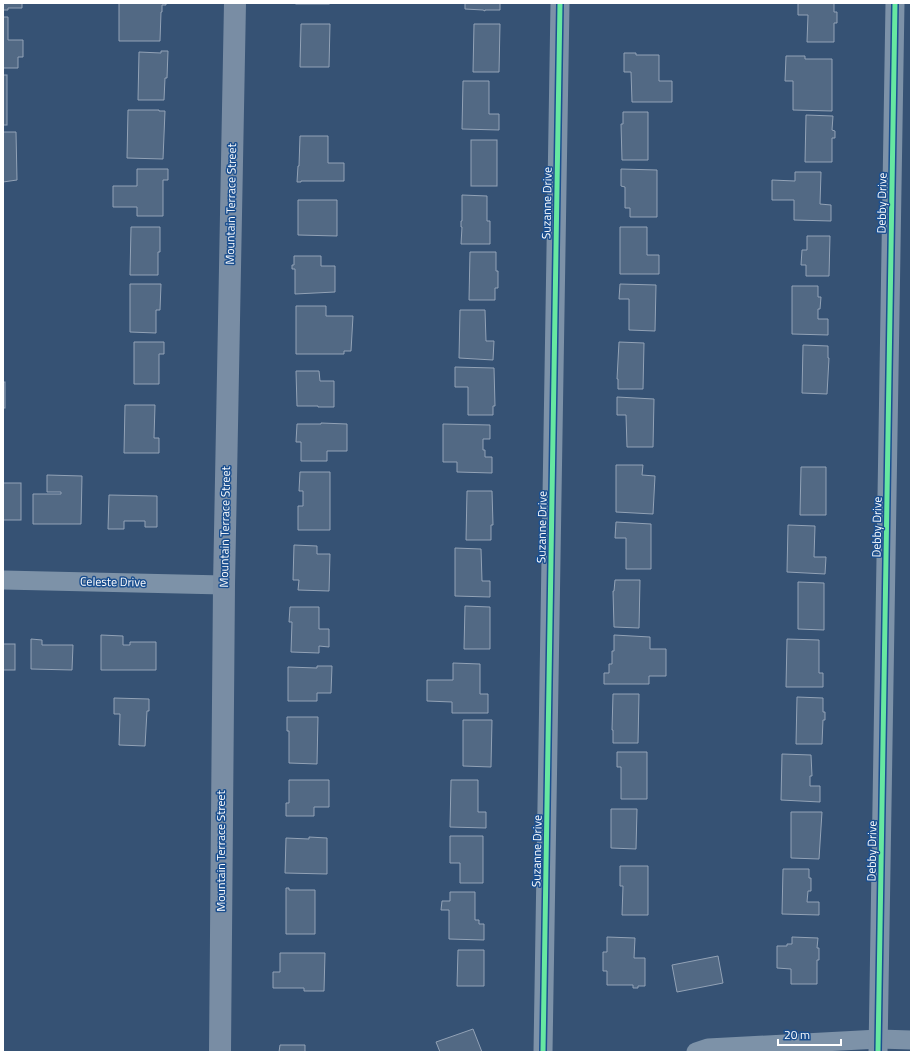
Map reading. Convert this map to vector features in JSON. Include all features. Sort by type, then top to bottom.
[{"type":"street","name":"Mountain Terrace Street","points":[[220,1052],[224,585],[235,3]]},
{"type":"street","name":"Suzanne Drive","points":[[544,1052],[560,3]]},
{"type":"street","name":"Debby Drive","points":[[878,1045],[895,3]]},
{"type":"street","name":"Celeste Drive","points":[[3,580],[224,585]]},
{"type":"street","points":[[696,1052],[708,1048],[878,1045],[911,1040]]},
{"type":"building","points":[[3,3],[22,3],[22,8],[8,8],[8,10],[3,10]]},
{"type":"building","points":[[119,3],[166,3],[166,5],[162,5],[160,41],[119,41]]},
{"type":"building","points":[[329,3],[329,4],[296,4]]},
{"type":"building","points":[[465,3],[500,3],[500,10],[485,11],[465,9]]},
{"type":"building","points":[[798,3],[834,3],[834,12],[837,12],[837,23],[834,23],[834,42],[807,42],[808,15],[798,15]]},
{"type":"building","points":[[3,17],[8,17],[8,40],[23,40],[23,57],[18,57],[18,68],[3,68]]},
{"type":"building","points":[[301,24],[330,24],[329,67],[300,67]]},
{"type":"building","points":[[474,24],[500,24],[499,72],[473,72]]},
{"type":"building","points":[[161,51],[168,51],[167,78],[165,78],[164,100],[138,100],[139,52],[161,53]]},
{"type":"building","points":[[624,53],[636,53],[636,55],[659,55],[659,81],[672,81],[672,102],[632,102],[631,72],[624,72]]},
{"type":"building","points":[[786,56],[805,56],[805,59],[832,59],[832,111],[793,110],[793,81],[785,81]]},
{"type":"building","points":[[3,75],[7,75],[7,125],[3,125]]},
{"type":"building","points":[[463,81],[489,81],[489,114],[499,114],[499,130],[462,129]]},
{"type":"building","points":[[128,110],[165,111],[163,159],[127,158]]},
{"type":"building","points":[[623,112],[648,112],[648,160],[622,160],[621,124],[623,124]]},
{"type":"building","points":[[806,115],[833,116],[832,130],[835,131],[835,138],[832,138],[832,162],[805,162]]},
{"type":"building","points":[[3,132],[16,132],[17,180],[3,182]]},
{"type":"building","points":[[300,136],[328,136],[328,163],[344,163],[344,181],[297,182]]},
{"type":"building","points":[[471,140],[497,140],[497,186],[471,186]]},
{"type":"building","points":[[137,169],[168,169],[168,180],[163,180],[163,216],[137,216],[137,207],[113,207],[113,186],[137,186]]},
{"type":"building","points":[[621,169],[657,170],[657,217],[630,217],[630,208],[625,208],[625,187],[621,186]]},
{"type":"building","points":[[795,172],[821,172],[820,204],[831,205],[831,221],[794,220],[794,200],[772,200],[772,180],[795,181]]},
{"type":"building","points":[[462,195],[487,196],[487,221],[490,221],[490,244],[461,244]]},
{"type":"building","points":[[298,200],[337,200],[337,236],[298,235]]},
{"type":"building","points":[[131,227],[160,227],[158,275],[130,275]]},
{"type":"building","points":[[620,227],[647,227],[647,255],[659,255],[659,274],[620,274]]},
{"type":"building","points":[[807,236],[830,236],[829,276],[806,276],[806,265],[801,265],[802,250],[807,250]]},
{"type":"building","points":[[470,252],[496,252],[498,288],[495,288],[495,300],[469,300]]},
{"type":"building","points":[[294,256],[321,256],[321,266],[335,266],[335,292],[295,294],[295,269],[292,269],[292,265],[294,265]]},
{"type":"building","points":[[130,284],[161,284],[160,310],[156,310],[156,333],[130,332]]},
{"type":"building","points":[[620,284],[656,285],[655,331],[629,330],[629,299],[619,299]]},
{"type":"building","points":[[792,286],[818,286],[818,297],[821,297],[820,309],[818,309],[818,319],[828,319],[828,335],[792,334]]},
{"type":"building","points":[[296,306],[326,306],[326,316],[353,316],[351,351],[344,351],[344,354],[296,354]]},
{"type":"building","points":[[460,310],[485,310],[486,341],[494,341],[493,360],[459,358]]},
{"type":"building","points":[[134,342],[164,342],[164,354],[159,354],[159,384],[134,384]]},
{"type":"building","points":[[619,342],[644,343],[643,389],[618,389],[617,379]]},
{"type":"building","points":[[803,345],[828,346],[829,358],[827,394],[802,393]]},
{"type":"building","points":[[455,367],[494,368],[495,406],[493,406],[493,415],[468,415],[468,387],[455,387]]},
{"type":"building","points":[[296,371],[319,371],[320,381],[334,381],[334,407],[297,406]]},
{"type":"building","points":[[3,382],[5,382],[5,408],[3,408]]},
{"type":"building","points":[[617,397],[654,399],[653,447],[627,447],[626,415],[617,415]]},
{"type":"building","points":[[125,405],[155,405],[154,438],[159,438],[159,453],[124,453]]},
{"type":"building","points":[[297,424],[347,424],[347,451],[327,451],[327,461],[301,461],[301,442],[296,442]]},
{"type":"building","points":[[443,424],[490,425],[490,439],[483,439],[483,450],[485,450],[485,457],[492,457],[492,473],[457,472],[457,462],[443,462]]},
{"type":"building","points":[[616,465],[643,465],[642,475],[655,476],[653,514],[616,512]]},
{"type":"building","points":[[801,467],[826,467],[826,515],[800,515]]},
{"type":"building","points":[[300,472],[330,472],[330,530],[298,530],[298,506],[303,506],[303,491],[299,491]]},
{"type":"building","points":[[47,475],[82,476],[81,524],[33,524],[33,494],[61,494],[61,492],[47,492]]},
{"type":"building","points":[[3,483],[21,483],[21,520],[3,520]]},
{"type":"building","points":[[467,491],[492,491],[493,525],[491,525],[491,540],[466,540]]},
{"type":"building","points":[[109,495],[157,496],[157,527],[145,527],[145,521],[124,521],[124,529],[108,529]]},
{"type":"building","points":[[616,522],[651,524],[651,569],[626,569],[626,538],[615,538]]},
{"type":"building","points":[[788,525],[815,526],[814,557],[826,557],[825,574],[787,572]]},
{"type":"building","points":[[294,545],[317,546],[317,554],[330,554],[329,591],[298,590],[299,580],[293,580]]},
{"type":"building","points":[[455,548],[481,549],[482,581],[490,581],[490,597],[455,596]]},
{"type":"building","points":[[615,580],[640,580],[639,628],[614,627],[613,591]]},
{"type":"building","points":[[798,582],[824,583],[824,630],[798,629]]},
{"type":"building","points":[[465,606],[490,607],[490,649],[464,649]]},
{"type":"building","points":[[290,607],[319,607],[319,629],[329,629],[329,647],[319,646],[319,653],[291,652],[292,622],[289,622]]},
{"type":"building","points":[[101,635],[123,636],[123,645],[130,645],[130,642],[156,642],[156,670],[101,670]]},
{"type":"building","points":[[614,635],[650,637],[650,649],[666,649],[666,676],[649,676],[649,684],[604,684],[604,673],[609,673],[609,664],[612,664]]},
{"type":"building","points":[[31,639],[42,640],[42,645],[73,645],[72,670],[31,669]]},
{"type":"building","points":[[787,639],[819,640],[819,673],[823,673],[823,687],[786,687]]},
{"type":"building","points":[[3,644],[15,644],[15,670],[3,670]]},
{"type":"building","points":[[453,663],[480,664],[480,694],[488,694],[488,713],[452,713],[452,702],[427,701],[427,680],[453,680]]},
{"type":"building","points":[[317,666],[332,666],[331,693],[317,693],[317,701],[288,701],[288,667],[317,668]]},
{"type":"building","points":[[613,694],[639,694],[638,743],[613,743]]},
{"type":"building","points":[[797,697],[823,698],[823,712],[825,712],[825,720],[823,720],[822,744],[796,744]]},
{"type":"building","points":[[114,698],[149,699],[145,746],[119,745],[120,714],[114,714]]},
{"type":"building","points":[[287,717],[318,717],[317,764],[289,763],[289,731],[287,731]]},
{"type":"building","points":[[463,720],[492,720],[491,767],[463,766]]},
{"type":"building","points":[[617,752],[647,752],[647,799],[621,799],[621,767],[617,767]]},
{"type":"building","points":[[782,754],[811,755],[812,776],[810,776],[810,786],[820,786],[820,802],[781,800]]},
{"type":"building","points":[[289,780],[329,780],[329,807],[314,807],[314,816],[286,816],[286,803],[289,803]]},
{"type":"building","points":[[451,780],[478,780],[478,812],[486,812],[486,828],[450,827]]},
{"type":"building","points":[[611,809],[637,809],[636,849],[611,848]]},
{"type":"building","points":[[791,812],[822,812],[819,859],[791,858]]},
{"type":"building","points":[[450,836],[483,836],[483,883],[460,883],[460,863],[450,863]]},
{"type":"building","points":[[309,837],[327,838],[327,874],[285,873],[286,838],[309,839]]},
{"type":"building","points":[[620,866],[648,866],[648,915],[622,915],[623,886],[620,886]]},
{"type":"building","points":[[783,869],[809,869],[811,891],[808,891],[807,902],[819,902],[819,915],[782,914]]},
{"type":"building","points":[[286,888],[289,888],[289,890],[315,890],[315,934],[286,934]]},
{"type":"building","points":[[450,892],[475,892],[475,920],[479,920],[479,924],[484,924],[484,940],[449,939],[449,910],[441,910],[442,901],[450,901]]},
{"type":"building","points":[[607,937],[635,938],[634,958],[645,958],[645,986],[633,988],[633,985],[607,985],[607,971],[603,971],[603,952],[607,952]]},
{"type":"building","points":[[792,937],[818,938],[817,948],[819,948],[819,960],[817,960],[817,984],[791,984],[791,969],[777,968],[777,946],[787,946],[787,944],[792,944]]},
{"type":"building","points":[[458,950],[484,950],[484,986],[457,986]]},
{"type":"building","points":[[280,953],[325,953],[324,991],[304,991],[304,988],[273,988],[273,972],[280,972]]},
{"type":"building","points":[[718,956],[723,983],[677,992],[672,965]]},
{"type":"building","points":[[473,1029],[482,1052],[440,1052],[436,1042]]},
{"type":"building","points":[[280,1045],[305,1045],[305,1052],[279,1052]]},
{"type":"cycle path","points":[[543,1052],[560,3]]},
{"type":"cycle path","points":[[878,1052],[895,3]]}]
